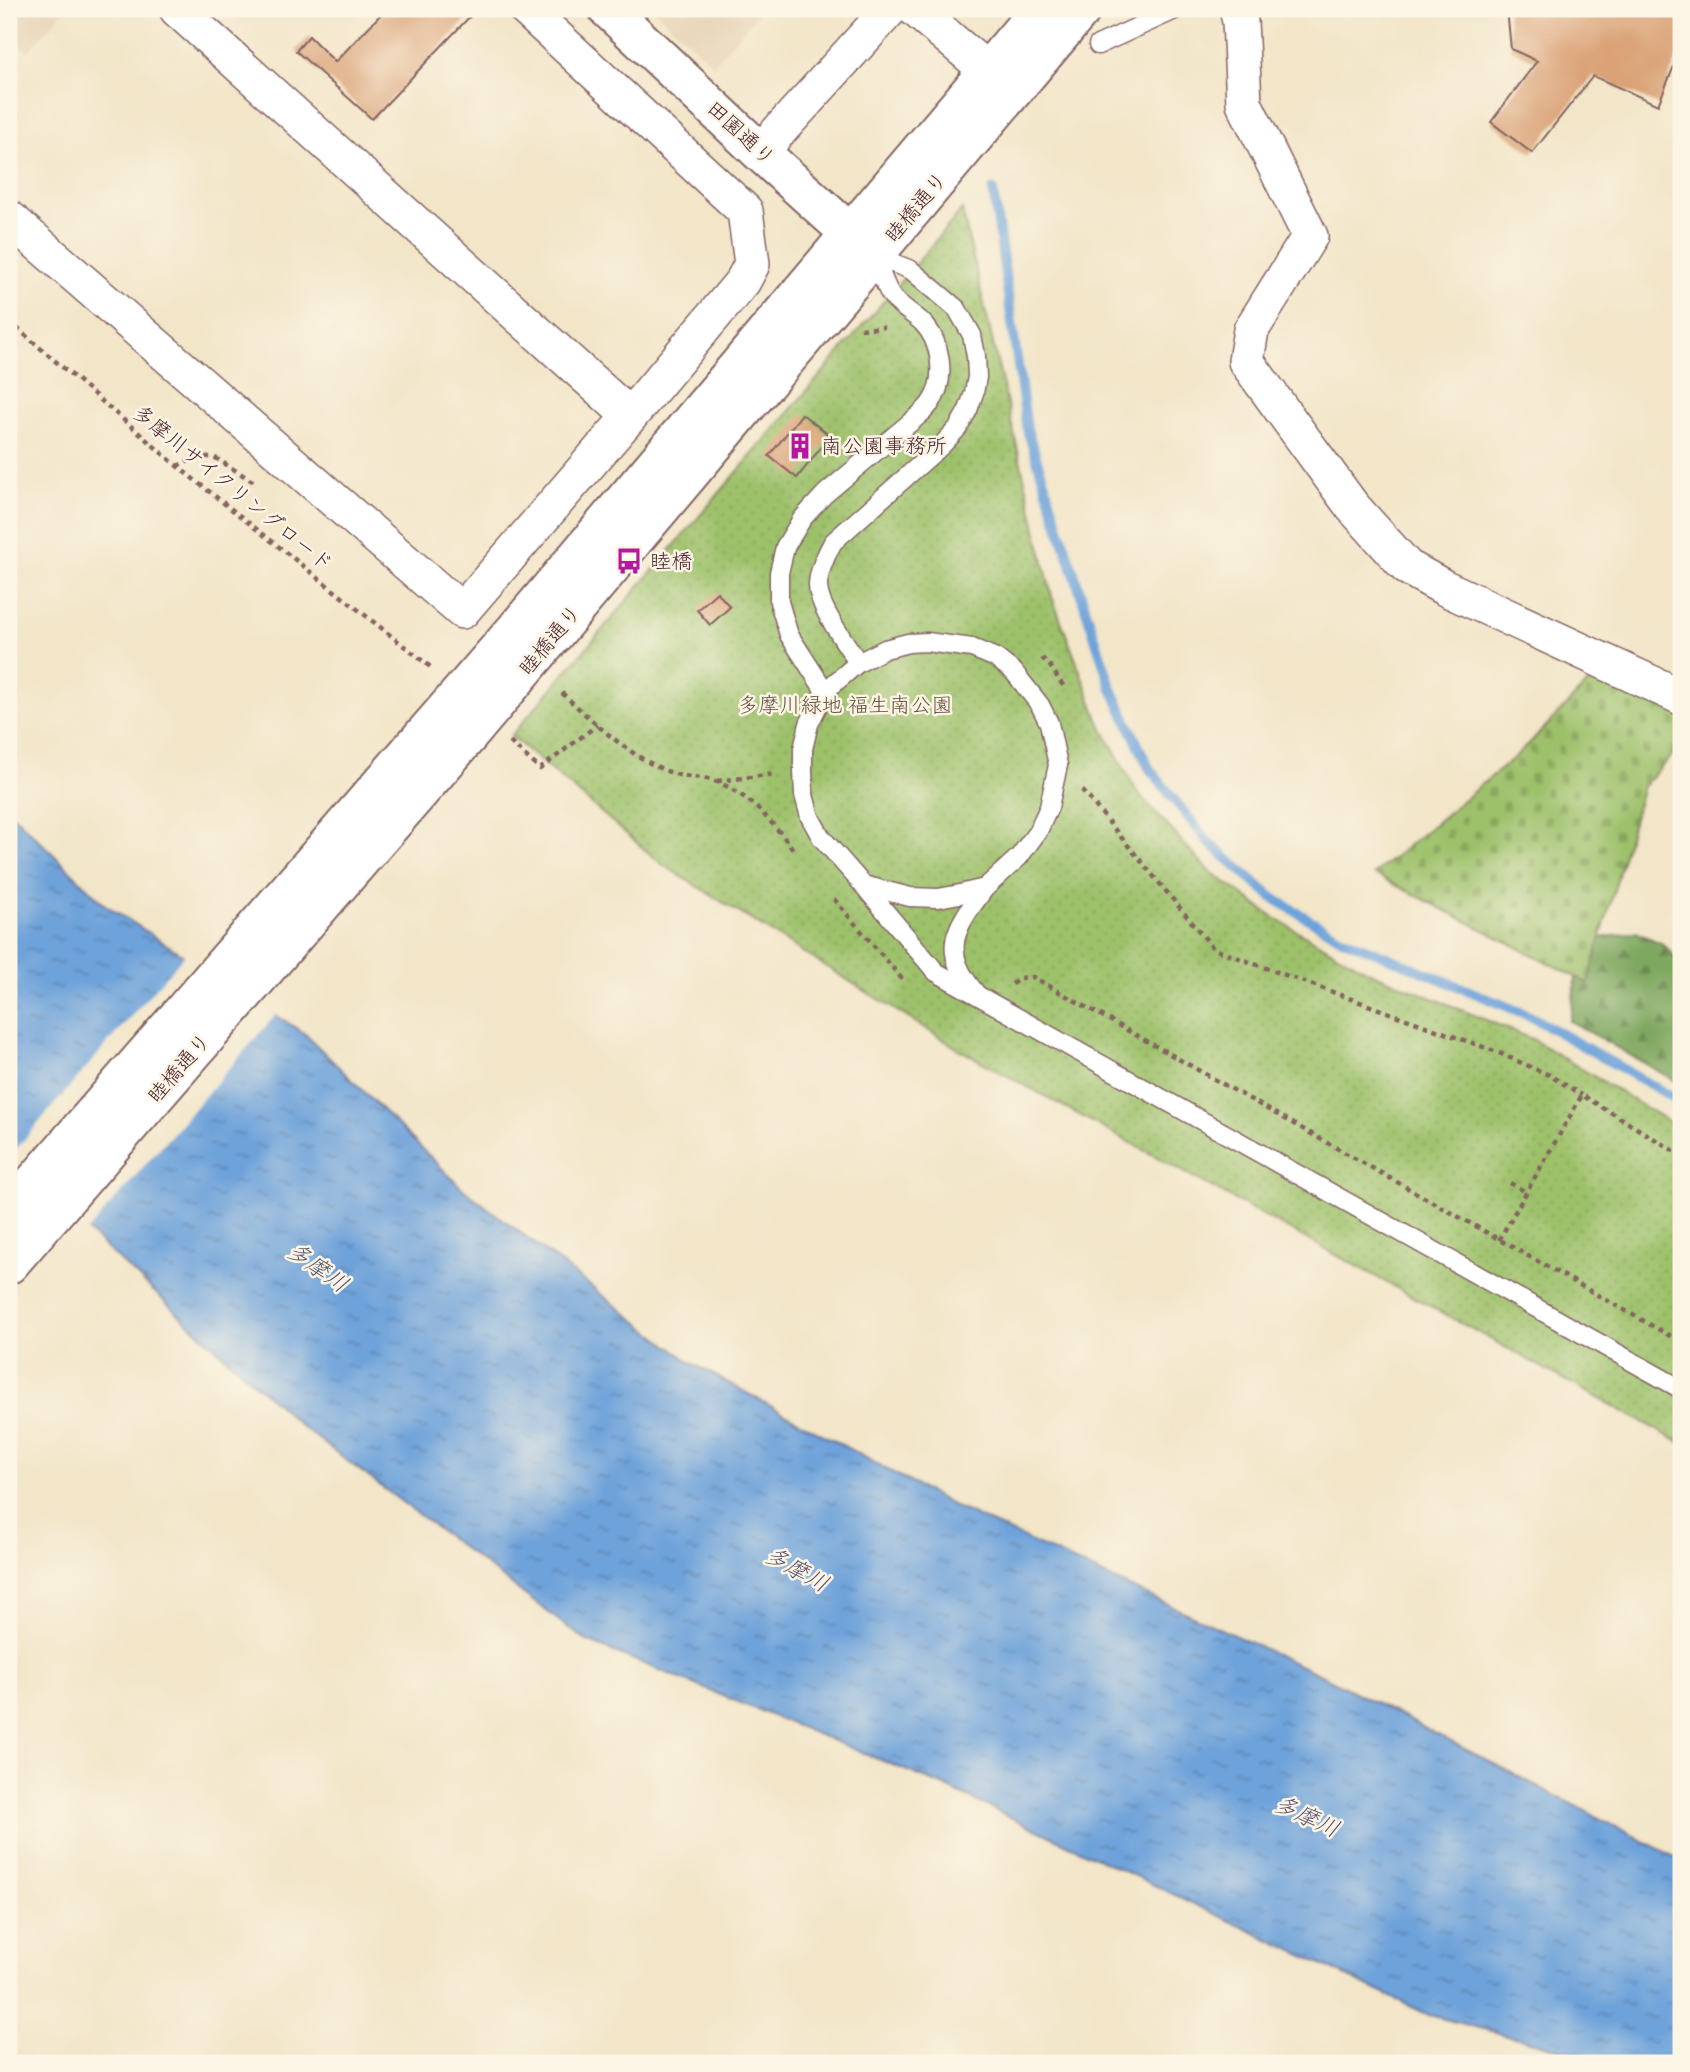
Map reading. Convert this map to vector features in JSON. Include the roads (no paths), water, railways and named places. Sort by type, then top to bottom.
[{"type":"main road","name":"田園通り","points":[[608,9],[862,245]]},
{"type":"main road","name":"睦橋通り","points":[[9,1264],[470,729],[862,245],[988,71],[1040,9]]},
{"type":"main road","name":"睦橋通り","points":[[862,245],[1082,9]]},
{"type":"main road","name":"睦橋通り","points":[[9,1210],[470,729]]},
{"type":"street","points":[[177,9],[630,416]]},
{"type":"street","points":[[9,218],[463,611],[743,281],[752,264],[745,211],[526,9]]},
{"type":"street","points":[[760,152],[890,9]]},
{"type":"street","points":[[915,9],[988,71]]},
{"type":"street","points":[[1237,9],[1240,21],[1244,103],[1310,236],[1251,330],[1246,361],[1352,506],[1407,566],[1445,588],[1681,697]]},
{"type":"lane","points":[[1098,45],[1177,9]]},
{"type":"lane","points":[[858,663],[821,602],[818,585],[826,555],[833,542],[958,428],[968,410],[977,377],[972,335],[957,309],[911,270],[862,245]]},
{"type":"lane","points":[[825,691],[789,635],[779,601],[779,573],[785,547],[802,519],[825,494],[930,404],[936,393],[940,372],[933,337],[924,324],[890,294],[862,245]]},
{"type":"lane","points":[[980,997],[967,983],[954,952],[955,934],[962,918],[985,887],[1019,857],[1038,831],[1049,807],[1058,765],[1049,723],[1040,705],[1014,672],[996,658],[972,648],[928,642],[908,643],[885,649],[858,663],[825,691],[809,724],[803,749],[804,795],[810,817],[821,837],[936,972],[980,997],[996,1006],[1681,1390]]},
{"type":"lane","points":[[863,885],[910,897],[960,894],[985,887]]},
{"type":"water","name":"多摩川","points":[[9,811],[104,904],[305,1034],[463,1189],[690,1362],[952,1505],[1327,1678],[1681,1860],[1681,2063],[1615,2063],[1429,2015],[942,1785],[585,1640],[301,1426],[9,1159]]},
{"type":"waterway","points":[[993,190],[1027,429],[1111,687],[1149,768],[1208,842],[1273,898],[1339,937],[1530,1016],[1681,1102]]},
{"type":"place","name":"南公園事務所","points":[[800,446]]},
{"type":"place","name":"睦橋","points":[[629,561]]},
{"type":"park label","name":"多摩川緑地 福生南公園","points":[[845,705]]}]
